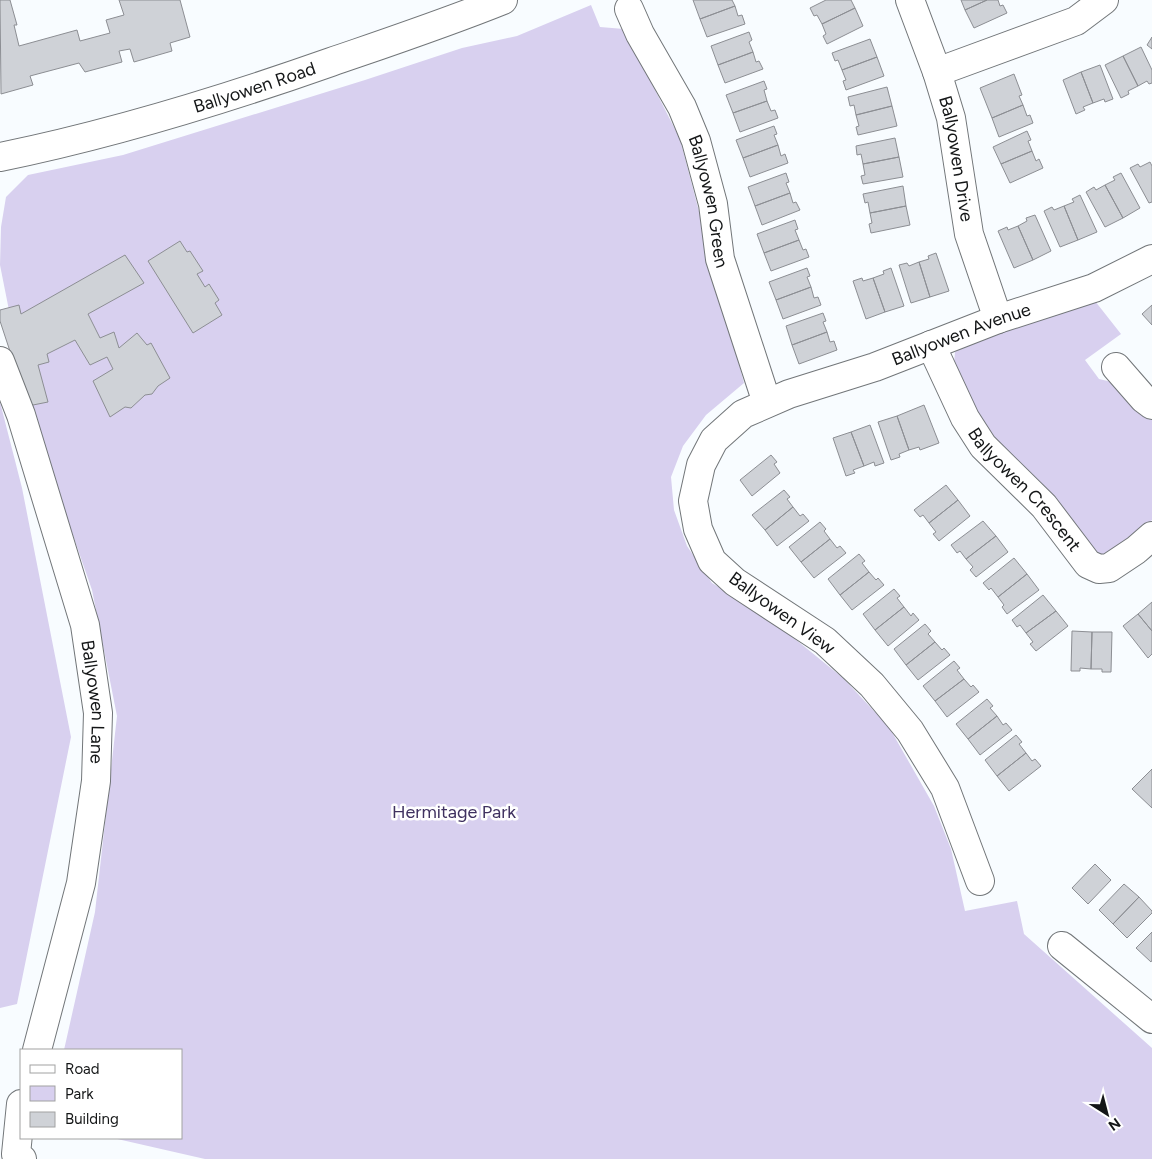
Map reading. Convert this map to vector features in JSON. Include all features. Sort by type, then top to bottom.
[{"type":"street","name":"Ballyowen Road","points":[[0,157],[45,148],[232,96],[460,8],[503,0]]},
{"type":"street","name":"Ballyowen Drive","points":[[910,0],[937,72],[951,118],[969,234],[998,319]]},
{"type":"street","points":[[937,72],[1076,21],[1104,0]]},
{"type":"street","name":"Ballyowen Green","points":[[629,9],[640,34],[682,107],[696,141],[712,204],[720,259],[767,404]]},
{"type":"street","name":"Ballyowen Avenue","points":[[767,404],[789,394],[875,367],[998,319],[1094,288],[1152,259]]},
{"type":"street","name":"Ballyowen Crescent","points":[[931,345],[961,410],[982,446],[1044,506],[1088,564],[1099,569],[1109,568],[1136,550],[1152,536]]},
{"type":"street","name":"Ballyowen Lane","points":[[0,361],[21,415],[86,625],[98,714],[96,781],[80,882],[36,1049]]},
{"type":"street","points":[[1116,367],[1144,399],[1152,405]]},
{"type":"street","name":"Ballyowen View","points":[[767,404],[743,414],[714,440],[701,465],[693,501],[698,529],[712,561],[735,582],[825,642],[872,685],[910,731],[945,788],[980,881]]},
{"type":"street","points":[[1062,946],[1152,1019]]},
{"type":"street","points":[[17,1157],[20,1117]]},
{"type":"green space","name":"Hermitage Park","points":[[591,5],[600,27],[624,29],[680,139],[744,383],[706,415],[683,446],[671,477],[674,510],[687,546],[712,583],[768,617],[843,678],[889,727],[934,806],[951,849],[965,911],[1017,901],[1024,934],[1152,1048],[1152,1159],[205,1159],[117,1139],[182,1139],[182,1049],[64,1049],[95,912],[117,716],[92,590],[28,406],[0,265],[1,227],[6,197],[28,175],[123,155],[462,48],[517,36]]},
{"type":"green space","points":[[1095,301],[1121,334],[1085,360],[1099,379],[1116,383],[1152,415],[1152,520],[1119,548],[1096,557],[987,431],[953,376],[955,352],[978,339]]},
{"type":"green space","points":[[0,402],[22,488],[71,737],[17,1004],[0,1008]]},
{"type":"building","points":[[0,0],[10,0],[17,25],[14,25],[19,46],[77,30],[80,41],[110,33],[106,20],[124,15],[119,0],[180,0],[190,37],[170,43],[172,51],[134,62],[130,49],[119,51],[122,62],[85,72],[79,63],[30,76],[33,85],[1,94]]},
{"type":"building","points":[[693,0],[732,0],[735,6],[700,19]]},
{"type":"building","points":[[826,0],[851,0],[855,8],[822,24],[817,15],[814,16],[810,8]]},
{"type":"building","points":[[961,0],[987,0],[965,10]]},
{"type":"building","points":[[987,0],[998,0],[1000,6],[1003,5],[1007,13],[974,28],[965,10]]},
{"type":"building","points":[[735,6],[738,16],[742,15],[745,24],[707,37],[700,19]]},
{"type":"building","points":[[855,8],[863,26],[827,44],[823,36],[826,34],[822,24]]},
{"type":"building","points":[[749,32],[752,40],[749,42],[753,52],[718,65],[711,46]]},
{"type":"building","points":[[1152,37],[1152,49],[1147,45]]},
{"type":"building","points":[[870,39],[877,57],[842,70],[838,60],[835,61],[832,53]]},
{"type":"building","points":[[1141,47],[1152,70],[1152,83],[1149,84],[1147,81],[1138,86],[1123,56]]},
{"type":"building","points":[[753,52],[756,62],[759,61],[763,69],[725,83],[718,65]]},
{"type":"building","points":[[1123,56],[1138,86],[1128,91],[1129,94],[1121,98],[1105,65]]},
{"type":"building","points":[[877,57],[884,76],[846,90],[843,81],[846,80],[842,70]]},
{"type":"building","points":[[1100,65],[1113,99],[1105,102],[1104,99],[1093,103],[1081,72]]},
{"type":"building","points":[[1081,72],[1093,103],[1083,107],[1085,110],[1076,114],[1063,80]]},
{"type":"building","points":[[1014,74],[1022,95],[1019,96],[1023,105],[992,118],[980,88]]},
{"type":"building","points":[[764,81],[767,89],[764,90],[767,101],[733,113],[726,95]]},
{"type":"building","points":[[887,87],[892,106],[856,115],[854,105],[850,106],[848,97]]},
{"type":"building","points":[[767,101],[771,111],[775,110],[778,118],[740,132],[733,113]]},
{"type":"building","points":[[1023,105],[1027,116],[1030,115],[1033,123],[999,137],[992,118]]},
{"type":"building","points":[[892,106],[897,126],[858,135],[856,127],[859,126],[856,115]]},
{"type":"building","points":[[774,126],[777,134],[774,135],[778,145],[743,158],[736,140]]},
{"type":"building","points":[[1027,131],[1031,140],[1028,141],[1032,151],[1001,164],[993,147]]},
{"type":"building","points":[[895,138],[899,157],[863,164],[861,154],[857,155],[856,146]]},
{"type":"building","points":[[778,145],[781,156],[785,154],[788,163],[750,177],[743,158]]},
{"type":"building","points":[[1032,151],[1036,161],[1039,159],[1043,168],[1010,183],[1001,164]]},
{"type":"building","points":[[899,157],[903,177],[863,184],[861,176],[865,175],[863,164]]},
{"type":"building","points":[[1150,162],[1152,166],[1152,202],[1149,203],[1130,168],[1138,164],[1140,167]]},
{"type":"building","points":[[786,173],[789,182],[786,183],[790,193],[755,206],[748,187]]},
{"type":"building","points":[[1121,173],[1140,208],[1123,218],[1105,185],[1115,180],[1113,177]]},
{"type":"building","points":[[1105,185],[1123,218],[1105,227],[1086,192],[1094,187],[1096,190]]},
{"type":"building","points":[[903,186],[906,206],[870,213],[868,202],[865,203],[863,194]]},
{"type":"building","points":[[790,193],[793,203],[796,202],[800,210],[762,225],[755,206]]},
{"type":"building","points":[[1080,195],[1097,232],[1078,240],[1064,206],[1074,202],[1072,199]]},
{"type":"building","points":[[906,206],[910,225],[871,233],[869,224],[872,223],[870,213]]},
{"type":"building","points":[[1064,206],[1078,240],[1060,247],[1044,211],[1052,207],[1054,210]]},
{"type":"building","points":[[1035,215],[1051,251],[1033,260],[1018,226],[1027,221],[1026,218]]},
{"type":"building","points":[[795,220],[798,229],[795,230],[799,240],[764,253],[757,234]]},
{"type":"building","points":[[1018,226],[1033,260],[1014,268],[998,231],[1007,227],[1008,230]]},
{"type":"building","points":[[799,240],[803,250],[806,249],[809,257],[771,271],[764,253]]},
{"type":"building","points":[[180,241],[187,252],[190,251],[203,271],[197,274],[205,287],[209,284],[219,300],[215,303],[222,315],[193,333],[148,261]]},
{"type":"building","points":[[936,253],[949,291],[930,297],[919,262],[929,259],[928,256]]},
{"type":"building","points":[[125,255],[144,283],[88,314],[100,338],[114,332],[119,348],[137,333],[147,345],[151,343],[170,378],[158,386],[152,394],[145,395],[131,408],[125,407],[110,417],[93,381],[113,369],[107,357],[90,365],[75,340],[47,354],[49,362],[38,365],[48,402],[28,406],[0,321],[0,310],[19,305],[21,314]]},
{"type":"building","points":[[919,262],[930,297],[911,303],[899,265],[907,263],[909,266]]},
{"type":"building","points":[[807,268],[810,276],[807,277],[811,287],[776,300],[769,282]]},
{"type":"building","points":[[891,268],[904,306],[885,312],[873,278],[884,274],[883,271]]},
{"type":"building","points":[[862,278],[863,281],[873,278],[885,312],[866,319],[853,281]]},
{"type":"building","points":[[811,287],[814,298],[818,297],[821,305],[783,319],[776,300]]},
{"type":"building","points":[[1152,305],[1152,325],[1142,314]]},
{"type":"building","points":[[823,313],[826,321],[823,322],[827,332],[792,345],[786,326]]},
{"type":"building","points":[[827,332],[830,342],[834,341],[837,350],[799,364],[792,345]]},
{"type":"building","points":[[924,405],[939,443],[920,450],[919,447],[909,450],[897,416]]},
{"type":"building","points":[[897,416],[909,450],[899,454],[900,457],[891,460],[878,422]]},
{"type":"building","points":[[870,425],[884,463],[875,466],[874,462],[864,466],[851,432]]},
{"type":"building","points":[[851,432],[864,466],[853,470],[855,473],[846,476],[833,438]]},
{"type":"building","points":[[771,455],[777,462],[774,464],[780,473],[752,496],[740,480]]},
{"type":"building","points":[[946,485],[958,500],[929,523],[923,515],[920,517],[914,510]]},
{"type":"building","points":[[784,490],[790,497],[787,499],[793,507],[765,530],[752,515]]},
{"type":"building","points":[[958,500],[970,516],[939,541],[933,534],[936,532],[929,523]]},
{"type":"building","points":[[793,507],[800,516],[803,514],[809,521],[777,546],[765,530]]},
{"type":"building","points":[[983,521],[996,536],[966,559],[960,551],[957,553],[951,545]]},
{"type":"building","points":[[820,522],[826,529],[824,531],[830,539],[801,562],[789,547]]},
{"type":"building","points":[[996,536],[1008,552],[976,577],[970,570],[973,567],[966,559]]},
{"type":"building","points":[[830,539],[837,548],[840,546],[846,553],[814,578],[801,562]]},
{"type":"building","points":[[859,554],[865,561],[862,563],[869,572],[840,595],[828,579]]},
{"type":"building","points":[[1014,558],[1027,574],[998,597],[991,588],[989,590],[983,583]]},
{"type":"building","points":[[869,572],[884,585],[852,610],[840,595]]},
{"type":"building","points":[[1027,574],[1039,590],[1007,614],[1002,607],[1004,605],[998,597]]},
{"type":"building","points":[[894,589],[900,596],[897,598],[904,607],[875,630],[863,614]]},
{"type":"building","points":[[1043,595],[1056,611],[1026,633],[1020,625],[1017,627],[1012,620]]},
{"type":"building","points":[[1152,602],[1152,631],[1138,614]]},
{"type":"building","points":[[904,607],[911,616],[913,613],[919,620],[888,646],[875,630]]},
{"type":"building","points":[[1056,611],[1068,626],[1036,651],[1030,644],[1033,642],[1026,633]]},
{"type":"building","points":[[1138,614],[1152,631],[1152,654],[1148,658],[1123,626]]},
{"type":"building","points":[[925,624],[931,631],[928,634],[935,642],[906,665],[894,649]]},
{"type":"building","points":[[1072,631],[1092,632],[1091,669],[1080,668],[1080,671],[1071,671]]},
{"type":"building","points":[[1092,632],[1112,632],[1111,672],[1102,672],[1102,669],[1091,669]]},
{"type":"building","points":[[935,642],[950,655],[918,680],[906,665]]},
{"type":"building","points":[[954,661],[960,668],[957,670],[964,679],[935,701],[923,686]]},
{"type":"building","points":[[964,679],[979,692],[947,717],[935,701]]},
{"type":"building","points":[[987,699],[993,706],[990,708],[997,716],[968,739],[956,724]]},
{"type":"building","points":[[997,716],[1003,725],[1006,723],[1012,730],[980,755],[968,739]]},
{"type":"building","points":[[1016,735],[1022,742],[1019,744],[1026,753],[997,776],[985,760]]},
{"type":"building","points":[[1026,753],[1032,761],[1035,759],[1041,766],[1009,791],[997,776]]},
{"type":"building","points":[[1152,769],[1152,808],[1132,789]]},
{"type":"building","points":[[1095,864],[1111,880],[1088,904],[1072,888]]},
{"type":"building","points":[[1124,884],[1139,897],[1113,924],[1099,910]]},
{"type":"building","points":[[1139,897],[1152,913],[1127,938],[1113,924]]},
{"type":"building","points":[[1152,932],[1152,960],[1151,962],[1136,948]]}]
